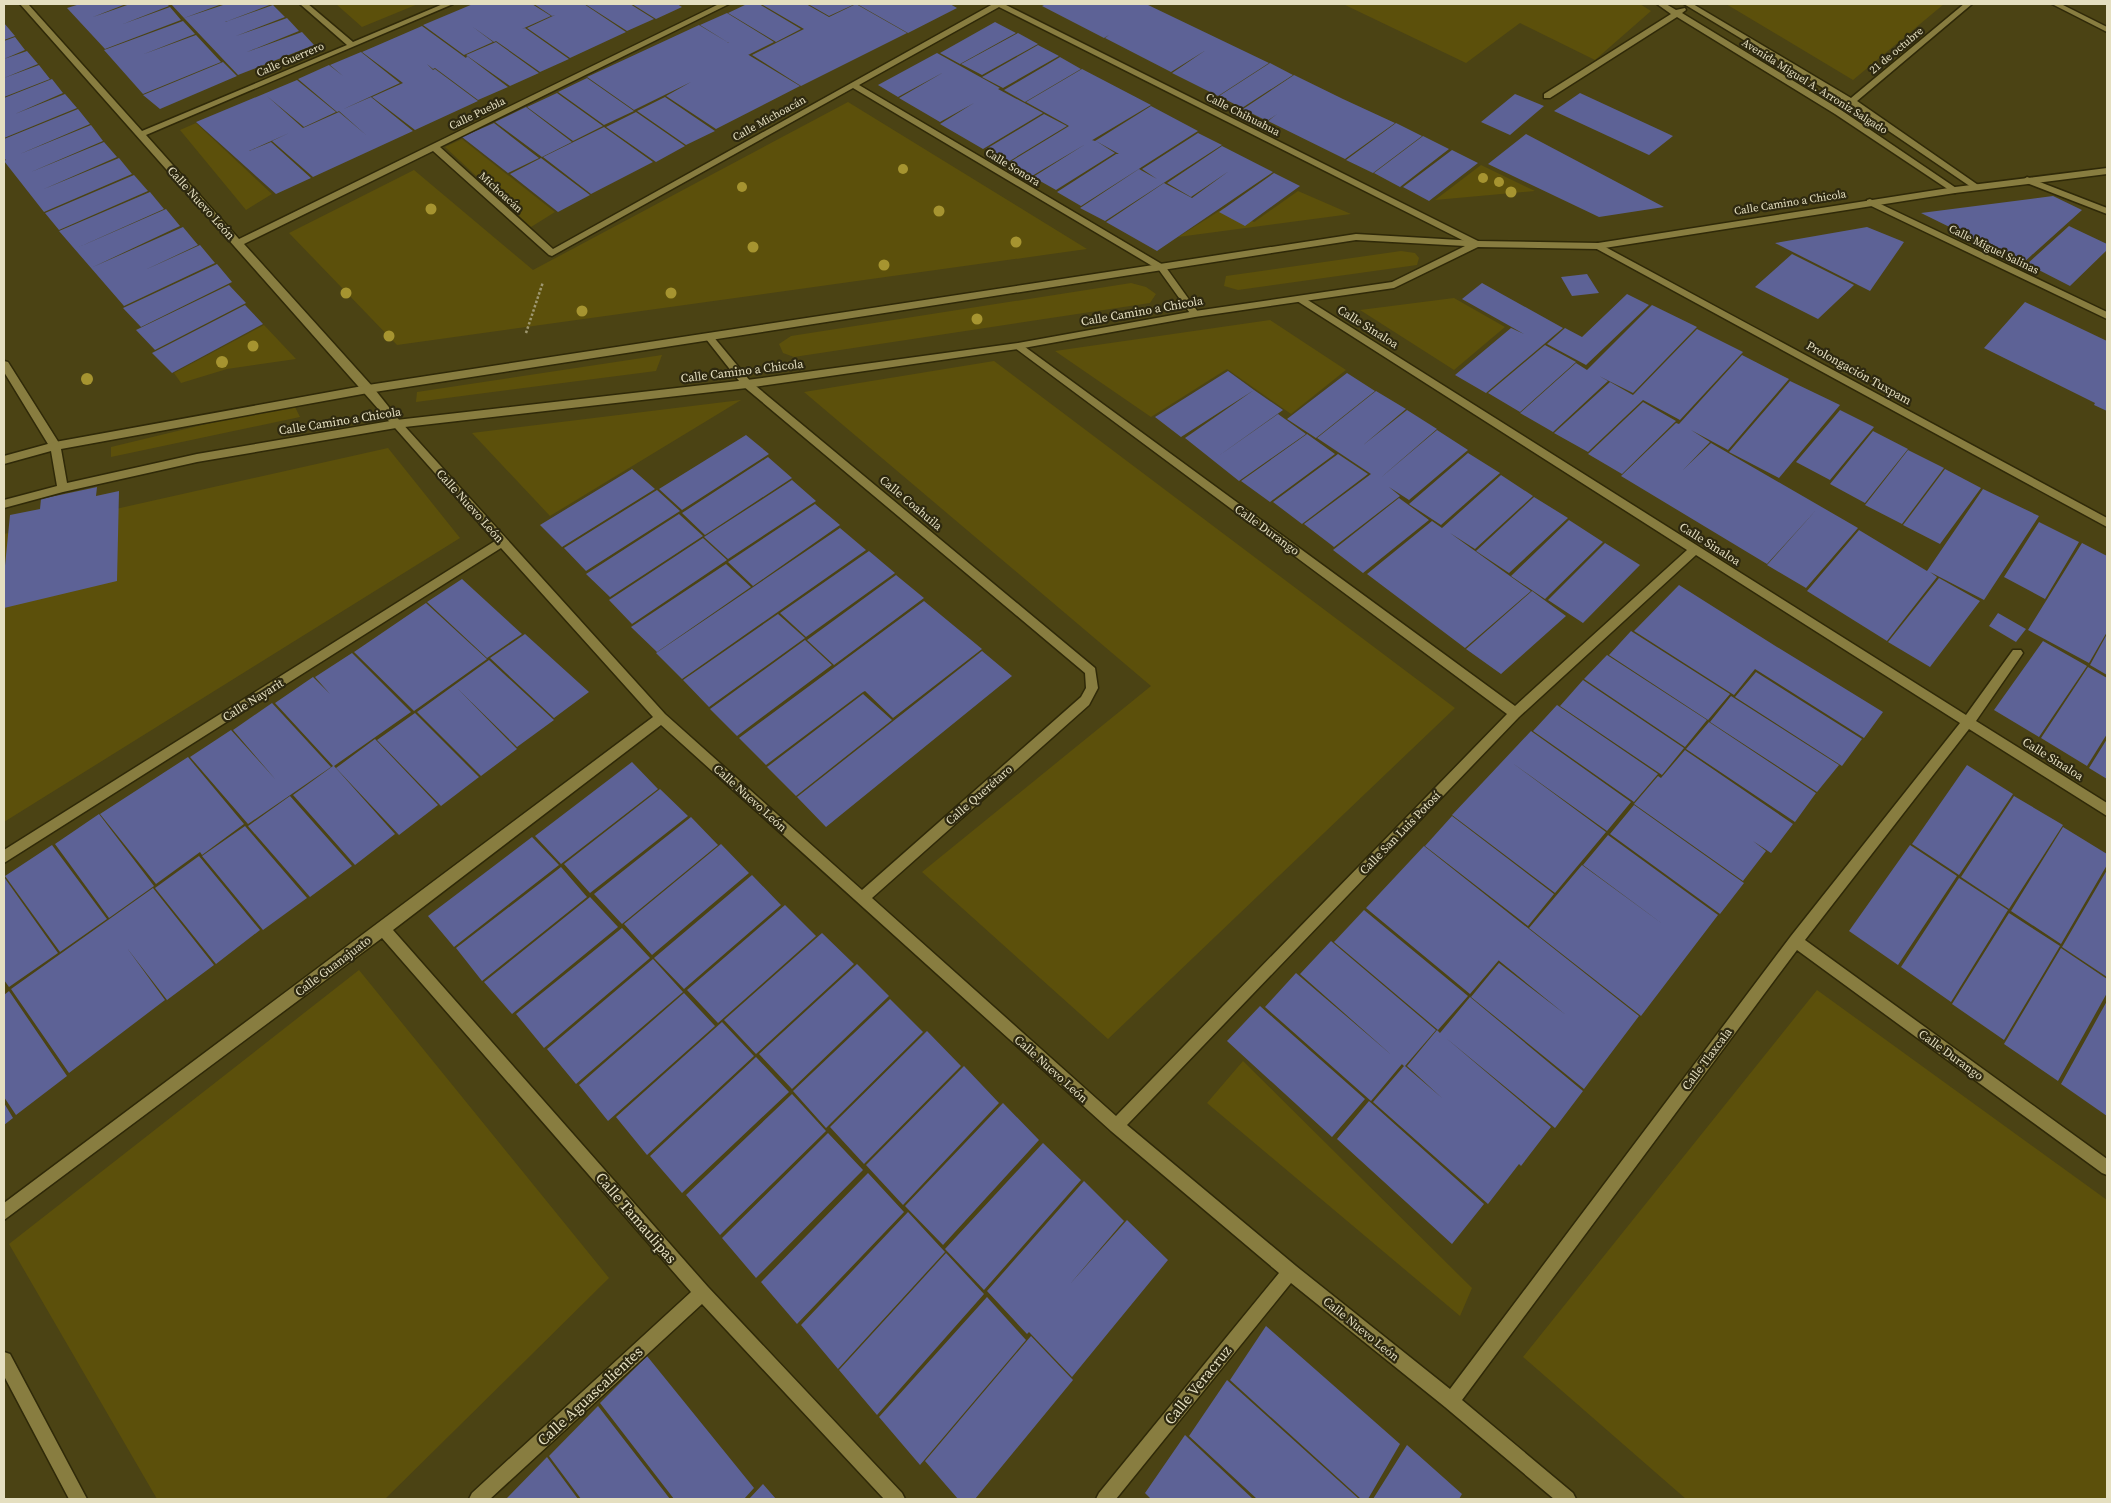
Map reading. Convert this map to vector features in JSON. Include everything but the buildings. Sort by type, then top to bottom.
[{"type":"street","name":"Calle Nuevo León","points":[[24,4],[368,388],[396,424],[661,718],[1116,1126],[1290,1272],[1451,1401],[1567,1499]]},
{"type":"street","points":[[304,4],[352,45]]},
{"type":"street","name":"Calle Guerrero","points":[[140,135],[449,4]]},
{"type":"street","points":[[707,4],[715,9]]},
{"type":"street","name":"Calle Puebla","points":[[238,243],[725,4]]},
{"type":"street","name":"Calle Michoacán","points":[[552,253],[852,84],[999,4]]},
{"type":"street","name":"Calle Chihuahua","points":[[999,4],[1477,244]]},
{"type":"street","name":"Avenida Miguel A. Arroniz Salgado","points":[[1661,4],[1838,112],[1954,190]]},
{"type":"street","points":[[1547,96],[1689,4]]},
{"type":"street","name":"Avenida Miguel A. Arroniz Salgado","points":[[1689,4],[1852,102],[1977,187]]},
{"type":"street","name":"21 de octubre","points":[[1838,112],[1968,4]]},
{"type":"street","points":[[2056,4],[2107,30]]},
{"type":"street","name":"Calle Sonora","points":[[852,84],[1162,268]]},
{"type":"street","name":"Michoacán","points":[[434,147],[552,253]]},
{"type":"street","name":"Calle Camino a Chicola","points":[[4,460],[55,446],[368,388],[1356,237],[1477,244],[1598,246],[1870,202],[2107,171]]},
{"type":"street","points":[[2027,180],[2107,210]]},
{"type":"street","name":"Calle Miguel Salinas","points":[[1870,202],[2107,316]]},
{"type":"street","name":"Calle Camino a Chicola","points":[[4,504],[63,488],[197,458],[396,424],[747,384],[1018,346],[1195,314],[1394,285],[1477,244]]},
{"type":"street","name":"Prolongación Tuxpam","points":[[1598,246],[2107,523]]},
{"type":"street","points":[[1162,268],[1195,314]]},
{"type":"street","name":"Calle Sinaloa","points":[[1300,299],[2107,810]]},
{"type":"street","name":"Calle Coahuila","points":[[709,337],[747,384],[1091,671],[1092,688]]},
{"type":"street","name":"Calle Durango","points":[[1018,346],[1515,713]]},
{"type":"street","points":[[4,364],[55,446],[63,488]]},
{"type":"street","name":"Calle Nayarit","points":[[4,857],[502,542]]},
{"type":"street","name":"Calle San Luis Potosí","points":[[1116,1126],[1515,713],[1694,550]]},
{"type":"street","name":"Calle Tlaxcala","points":[[1451,1401],[1796,941],[1968,722],[2017,653]]},
{"type":"street","name":"Calle Querétaro","points":[[861,899],[1085,701],[1092,688]]},
{"type":"street","name":"Calle Guanajuato","points":[[4,1212],[383,929],[661,718]]},
{"type":"street","name":"Calle Tamaulipas","points":[[383,929],[702,1293],[896,1499]]},
{"type":"street","name":"Calle Durango","points":[[1796,941],[2107,1168]]},
{"type":"street","name":"Calle Veracruz","points":[[1106,1499],[1290,1272]]},
{"type":"street","name":"Calle Aguascalientes","points":[[478,1499],[702,1293]]},
{"type":"street","points":[[4,1360],[78,1499]]},
{"type":"path","points":[[516,364],[552,253]]},
{"type":"shaded area","points":[[336,4],[418,4],[362,27]]},
{"type":"shaded area","points":[[1343,4],[1640,4],[1651,11],[1595,60],[1520,23],[1466,63]]},
{"type":"shaded area","points":[[1726,4],[1944,4],[1853,80]]},
{"type":"shaded area","points":[[848,102],[1087,249],[397,345],[289,233],[414,170],[533,270]]},
{"type":"shaded area","points":[[196,123],[272,194],[246,210],[180,130]]},
{"type":"shaded area","points":[[462,139],[555,212],[531,227],[445,147]]},
{"type":"shaded area","points":[[1481,165],[1535,191],[1435,200]]},
{"type":"shaded area","points":[[1298,191],[1351,214],[1178,237],[1224,208],[1254,222]]},
{"type":"shaded area","points":[[1401,251],[1415,253],[1419,258],[1417,265],[1238,290],[1224,286],[1226,276]]},
{"type":"shaded area","points":[[1131,283],[1146,287],[1156,294],[1150,303],[794,357],[783,353],[779,344],[791,336]]},
{"type":"shaded area","points":[[1454,298],[1505,327],[1454,370],[1360,310]]},
{"type":"shaded area","points":[[1270,320],[1346,370],[1291,414],[1227,369],[1151,417],[1055,351]]},
{"type":"shaded area","points":[[264,325],[296,359],[227,369],[181,383],[174,373]]},
{"type":"shaded area","points":[[662,355],[656,371],[416,402],[417,392]]},
{"type":"shaded area","points":[[994,361],[1455,708],[1108,1039],[922,872],[1151,686],[804,392]]},
{"type":"shaded area","points":[[741,400],[550,516],[472,433]]},
{"type":"shaded area","points":[[293,403],[300,417],[111,457],[111,447]]},
{"type":"shaded area","points":[[388,448],[460,538],[4,822],[4,534]]},
{"type":"shaded area","points":[[359,970],[609,1278],[385,1499],[157,1499],[9,1244]]},
{"type":"shaded area","points":[[1817,990],[2107,1200],[2107,1499],[1686,1499],[1523,1357]]},
{"type":"shaded area","points":[[1243,1061],[1472,1288],[1460,1316],[1207,1103]]}]
